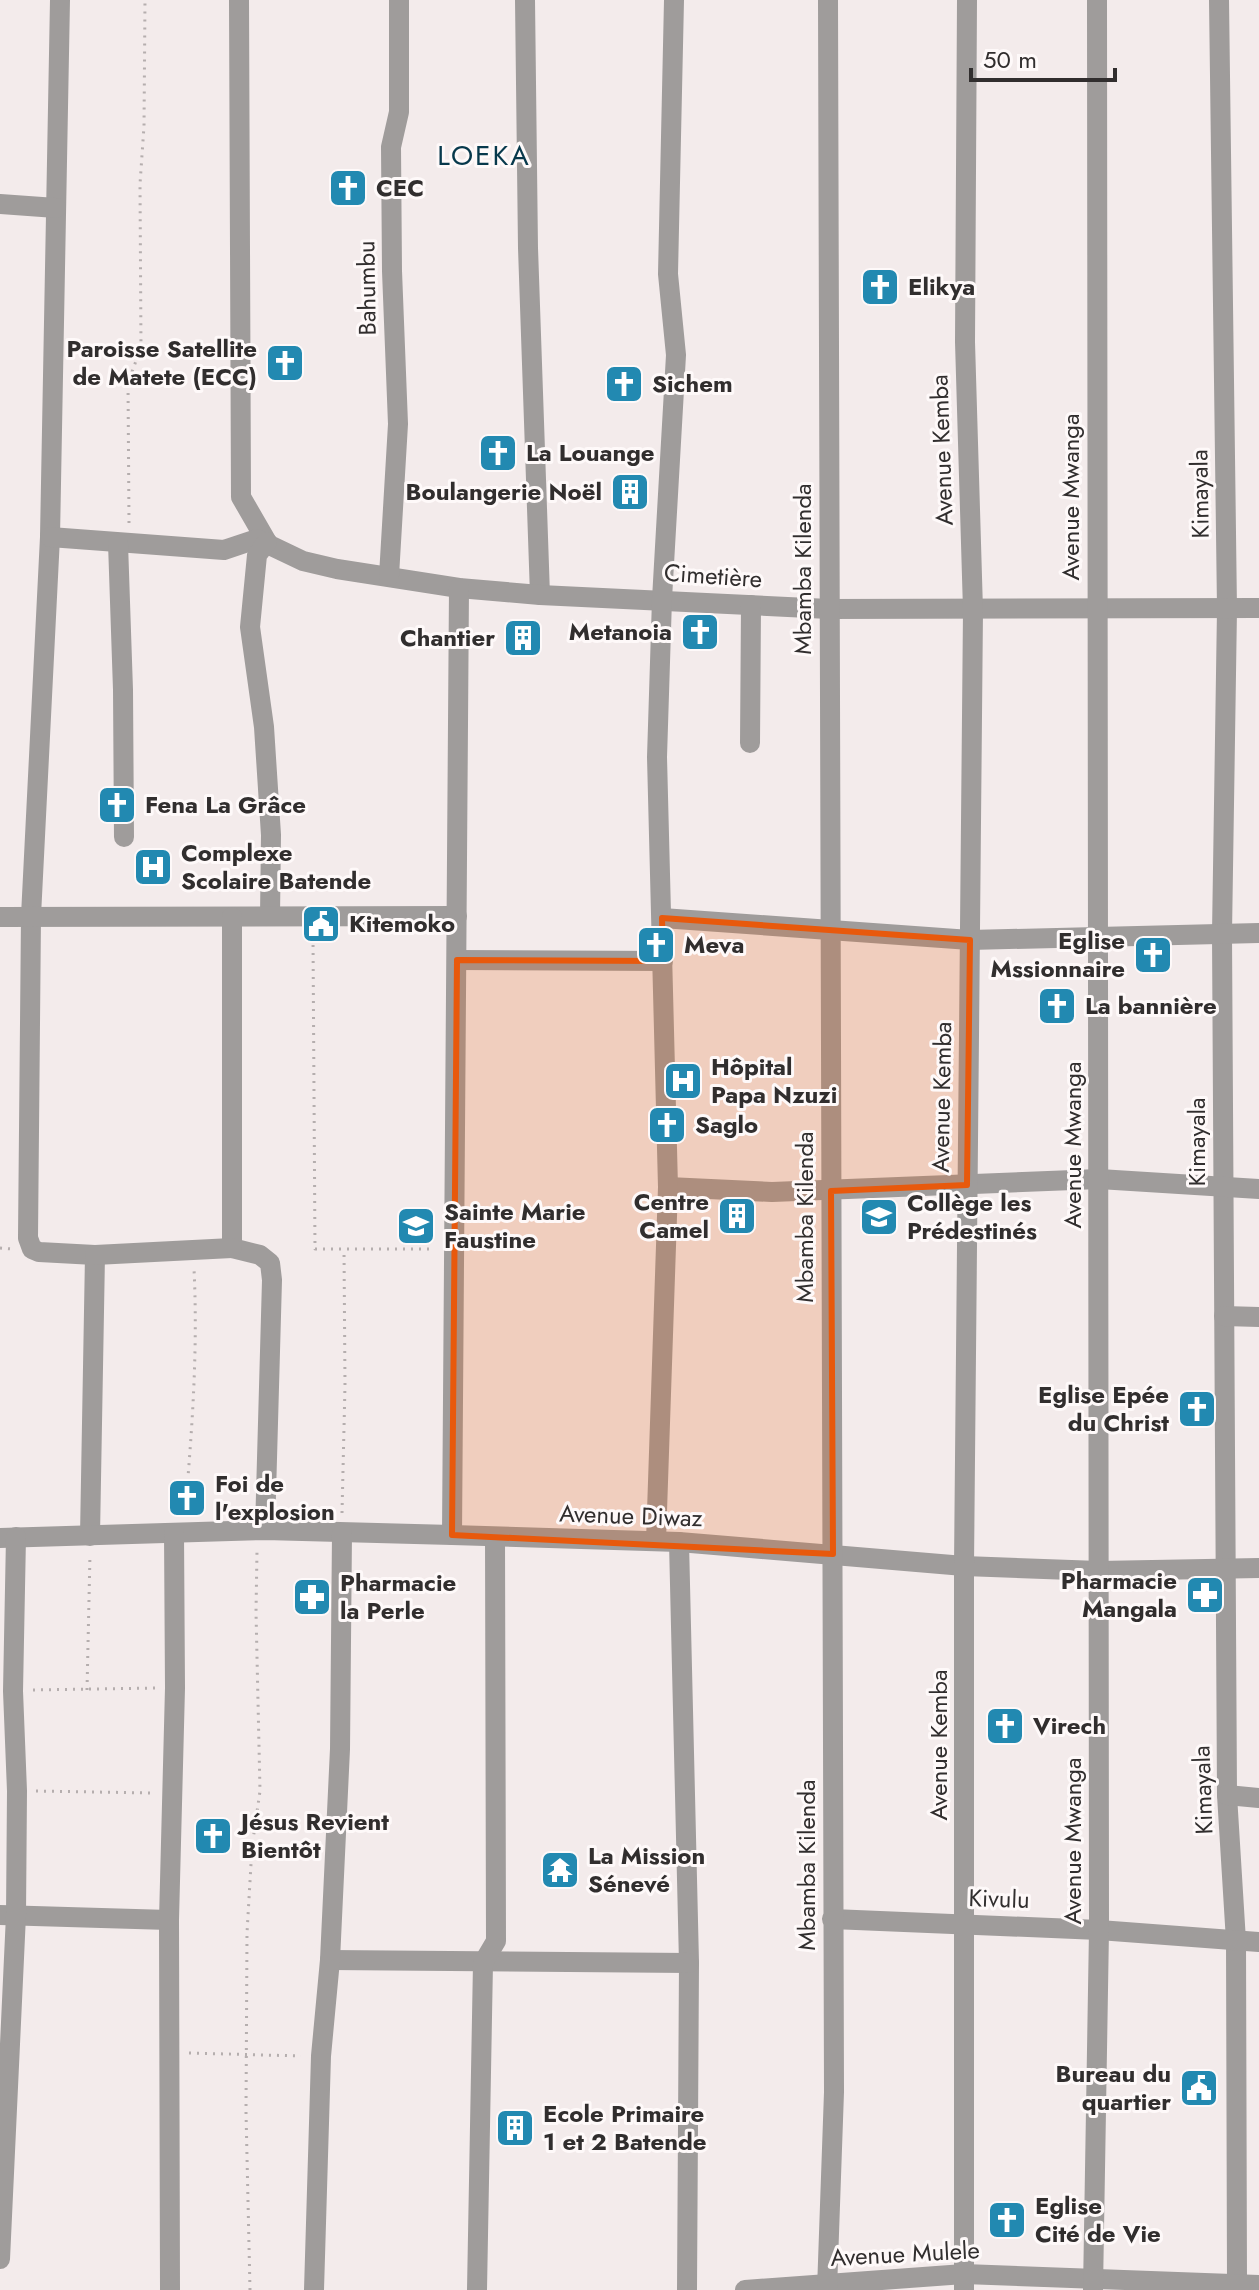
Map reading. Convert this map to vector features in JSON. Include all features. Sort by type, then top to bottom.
[{"type":"street","points":[[60,0],[50,537],[31,916],[28,1245],[39,1252],[95,1255],[232,1248],[260,1255],[270,1263],[272,1280],[262,1530]]},
{"type":"street","points":[[239,0],[241,497],[267,542]]},
{"type":"street","name":"Bahumbu","points":[[389,576],[398,424],[391,147],[399,112],[399,0]]},
{"type":"street","points":[[525,0],[528,248],[540,595]]},
{"type":"street","points":[[656,1541],[668,1187],[657,757],[662,599],[676,355],[668,274],[674,0]]},
{"type":"street","name":"Mbamba Kilenda","points":[[827,2287],[834,2092],[828,0]]},
{"type":"street","name":"Avenue Kemba","points":[[964,2282],[964,1566],[973,610],[965,342],[967,0]]},
{"type":"street","name":"Avenue Mwanga","points":[[1093,2285],[1099,1930],[1097,0]]},
{"type":"street","name":"Kimayala","points":[[1219,0],[1227,609],[1222,934],[1227,1795],[1236,1941],[1237,2283]]},
{"type":"street","points":[[0,204],[56,208]]},
{"type":"street","points":[[50,537],[224,550],[257,539],[267,542]]},
{"type":"street","points":[[267,542],[257,555],[250,627],[264,727],[271,835],[270,916]]},
{"type":"street","name":"Cimetière","points":[[267,542],[303,561],[337,569],[459,588],[540,595],[829,609],[1259,608]]},
{"type":"street","points":[[124,543],[124,837]]},
{"type":"street","points":[[452,1535],[459,588]]},
{"type":"street","points":[[750,743],[751,605]]},
{"type":"street","points":[[0,917],[457,916]]},
{"type":"street","points":[[232,917],[232,1248]]},
{"type":"street","points":[[662,918],[970,940],[1259,933]]},
{"type":"street","points":[[457,960],[663,961]]},
{"type":"street","points":[[668,1187],[772,1192],[831,1191],[1099,1179],[1259,1189]]},
{"type":"street","points":[[90,1536],[95,1255]]},
{"type":"street","points":[[1224,1316],[1259,1317]]},
{"type":"street","name":"Avenue Diwaz","points":[[8,1538],[262,1530],[679,1542],[964,1566],[1099,1571],[1259,1568]]},
{"type":"street","points":[[170,2290],[169,1920],[179,1532]]},
{"type":"street","points":[[314,2290],[321,2056],[330,1960],[340,1749],[342,1533]]},
{"type":"street","points":[[477,2290],[483,1963],[496,1941],[495,1537]]},
{"type":"street","points":[[0,2259],[8,1915],[17,1791],[8,1538]]},
{"type":"street","points":[[679,1542],[689,1963],[687,2290]]},
{"type":"street","points":[[1227,1795],[1259,1798]]},
{"type":"street","points":[[8,1915],[169,1920]]},
{"type":"street","name":"Kivulu","points":[[832,1919],[1099,1930],[1259,1942]]},
{"type":"street","points":[[330,1960],[689,1963]]},
{"type":"street","name":"Avenue Mulele","points":[[745,2290],[964,2282],[1259,2285]]},
{"type":"path","points":[[124,543],[128,383],[141,347],[140,184],[145,0]]},
{"type":"path","points":[[313,916],[315,1249],[455,1248]]},
{"type":"path","points":[[342,1533],[344,1250]]},
{"type":"path","points":[[179,1532],[195,1395],[193,1251]]},
{"type":"path","points":[[250,2290],[246,2112],[247,1933],[252,1847],[260,1791],[256,1612],[262,1530]]},
{"type":"path","points":[[87,1690],[90,1536]]},
{"type":"path","points":[[13,1691],[175,1688]]},
{"type":"path","points":[[17,1791],[171,1794]]},
{"type":"path","points":[[169,2052],[321,2056]]},
{"type":"highlighted area","points":[[662,918],[970,940],[967,1185],[831,1191],[833,1554],[452,1535],[457,960],[663,961]]},
{"type":"place","name":"CEC","points":[[348,188]]},
{"type":"place","name":"Elikya","points":[[880,287]]},
{"type":"place","name":"Paroisse Satellite de Matete (ECC)","points":[[285,363]]},
{"type":"place","name":"Sichem","points":[[624,384]]},
{"type":"place","name":"La Louange","points":[[498,453]]},
{"type":"place","name":"Boulangerie Noël","points":[[630,492]]},
{"type":"place","name":"Metanoia","points":[[700,632]]},
{"type":"place","name":"Chantier","points":[[523,638]]},
{"type":"place","name":"Fena La Grâce","points":[[117,805]]},
{"type":"place","name":"Complexe Scolaire Batende","points":[[153,867]]},
{"type":"place","name":"Kitemoko","points":[[321,924]]},
{"type":"place","name":"Meva","points":[[656,945]]},
{"type":"place","name":"Eglise Mssionnaire","points":[[1153,955]]},
{"type":"place","name":"La bannière","points":[[1057,1006]]},
{"type":"place","name":"Hôpital Papa Nzuzi","points":[[683,1081]]},
{"type":"place","name":"Saglo","points":[[667,1125]]},
{"type":"place","name":"Centre Camel","points":[[737,1216]]},
{"type":"place","name":"Collège les Prédestinés","points":[[879,1217]]},
{"type":"place","name":"Sainte Marie Faustine","points":[[416,1226]]},
{"type":"place","name":"Eglise Epée du Christ","points":[[1197,1409]]},
{"type":"place","name":"Foi de l'explosion","points":[[187,1498]]},
{"type":"place","name":"Pharmacie Mangala","points":[[1205,1595]]},
{"type":"place","name":"Pharmacie la Perle","points":[[312,1597]]},
{"type":"place","name":"Virech","points":[[1005,1726]]},
{"type":"place","name":"Jésus Revient Bientôt","points":[[213,1836]]},
{"type":"place","name":"La Mission Sénevé","points":[[560,1870]]},
{"type":"place","name":"Bureau du quartier","points":[[1199,2088]]},
{"type":"place","name":"Ecole Primaire 1 et 2 Batende","points":[[515,2128]]},
{"type":"place","name":"Eglise Cité de Vie","points":[[1007,2220]]},
{"type":"district","name":"LOEKA","points":[[484,155]]}]
